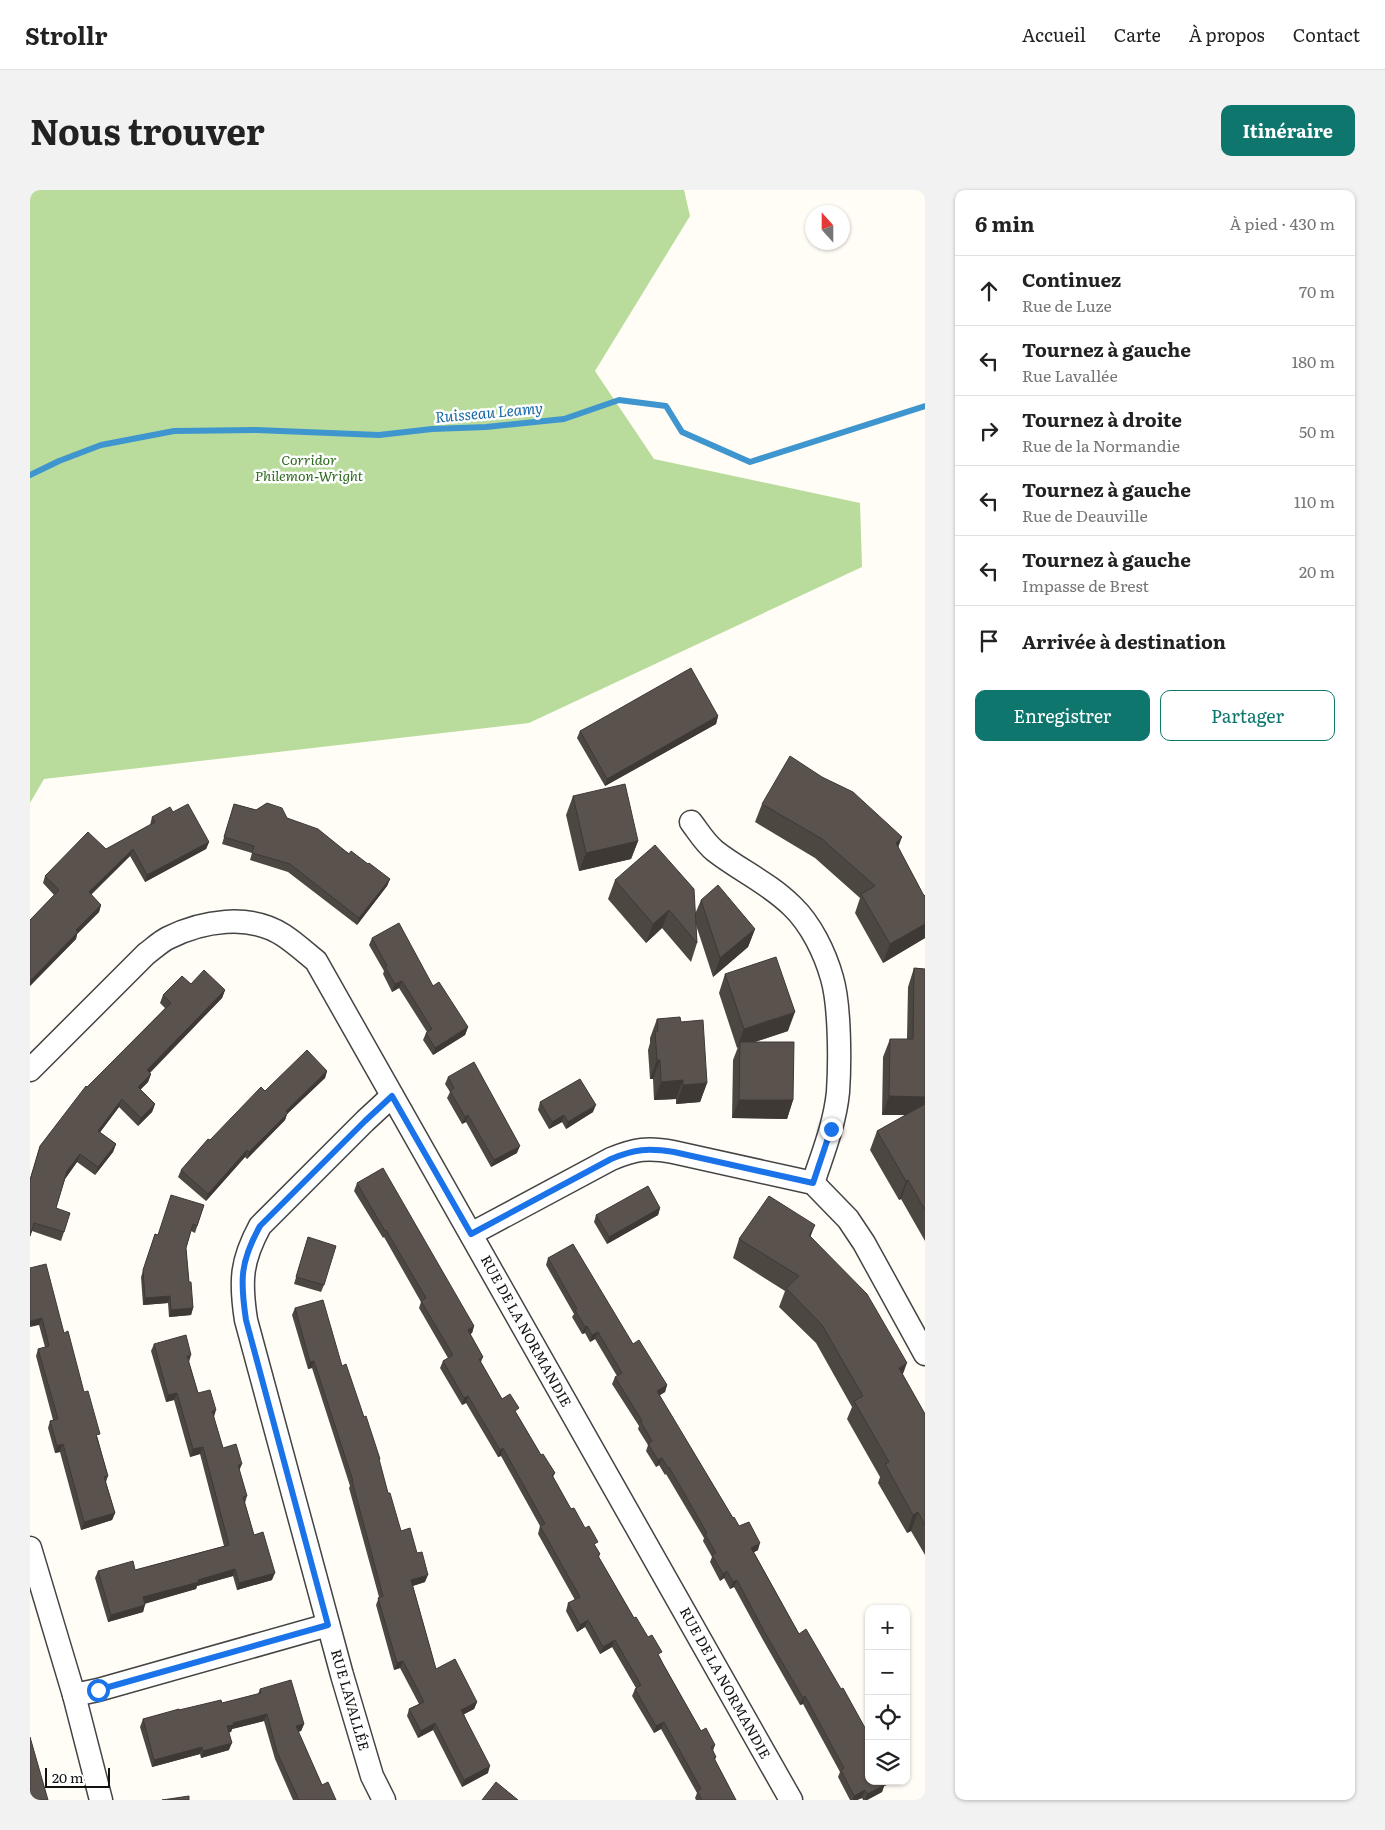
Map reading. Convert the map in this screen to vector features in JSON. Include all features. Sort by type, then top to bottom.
[{"type":"street","points":[[690,822],[713,850],[766,885],[792,906],[822,950],[833,979],[837,1010],[838,1092],[831,1129],[813,1183]]},
{"type":"street","name":"RUE DE LA NORMANDIE","points":[[30,1070],[146,954],[166,938],[189,929],[212,923],[236,921],[259,925],[282,934],[316,961],[791,1800]]},
{"type":"street","name":"RUE LAVALLÉE","points":[[384,1800],[372,1776],[328,1625],[246,1320],[242,1294],[243,1268],[249,1246],[260,1226],[392,1096]]},
{"type":"street","points":[[471,1234],[631,1150],[652,1148],[813,1183],[848,1219],[925,1354]]},
{"type":"street","points":[[30,1548],[74,1694],[101,1800]]},
{"type":"street","points":[[74,1694],[98,1690],[328,1625]]},
{"type":"green space","name":"Corridor Philemon-Wright","points":[[30,190],[684,190],[690,216],[595,371],[654,459],[860,503],[862,567],[529,723],[44,779],[30,803]]},
{"type":"building","points":[[691,668],[718,716],[607,779],[580,731]]},
{"type":"building","points":[[790,756],[822,777],[853,792],[902,837],[896,843],[925,896],[925,924],[890,944],[861,894],[875,886],[822,839],[762,804]]},
{"type":"building","points":[[625,784],[638,841],[586,853],[573,796]]},
{"type":"building","points":[[267,803],[282,808],[287,818],[318,829],[349,854],[351,851],[390,879],[359,918],[290,864],[252,853],[254,846],[224,837],[234,804],[256,810]]},
{"type":"building","points":[[188,804],[209,842],[147,875],[133,849],[89,892],[101,905],[76,930],[78,932],[30,981],[30,920],[59,890],[45,876],[88,832],[106,849],[155,822],[152,817],[170,807],[173,812]]},
{"type":"building","points":[[655,845],[694,889],[697,943],[669,910],[653,924],[615,880]]},
{"type":"building","points":[[718,885],[755,929],[720,958],[701,900]]},
{"type":"building","points":[[399,923],[433,986],[439,982],[468,1027],[435,1048],[426,1033],[432,1029],[402,981],[395,984],[372,938]]},
{"type":"building","points":[[776,957],[795,1012],[744,1029],[725,974]]},
{"type":"building","points":[[914,968],[925,969],[925,1097],[889,1096],[890,1039],[913,1039]]},
{"type":"building","points":[[204,970],[225,990],[147,1070],[151,1074],[138,1087],[155,1104],[141,1118],[122,1099],[98,1131],[116,1144],[98,1167],[80,1154],[67,1171],[56,1208],[70,1213],[64,1232],[34,1223],[30,1236],[30,1180],[40,1146],[86,1086],[171,1003],[163,995],[182,976],[191,984]]},
{"type":"building","points":[[680,1017],[681,1022],[703,1020],[707,1083],[683,1085],[683,1080],[661,1082],[660,1060],[657,1060],[655,1031],[658,1031],[657,1019]]},
{"type":"building","points":[[740,1042],[794,1042],[793,1100],[739,1100]]},
{"type":"building","points":[[307,1050],[327,1071],[286,1111],[288,1113],[249,1152],[247,1150],[208,1194],[181,1170],[208,1139],[210,1140],[261,1087],[265,1091]]},
{"type":"building","points":[[474,1062],[520,1146],[494,1160],[468,1115],[465,1117],[450,1091],[454,1088],[448,1077]]},
{"type":"building","points":[[580,1079],[596,1105],[568,1122],[564,1115],[552,1122],[540,1102]]},
{"type":"building","points":[[925,1104],[925,1210],[877,1131]]},
{"type":"building","points":[[383,1168],[474,1326],[468,1330],[483,1357],[479,1359],[502,1399],[510,1394],[519,1408],[515,1411],[541,1455],[543,1454],[555,1473],[552,1475],[571,1509],[574,1508],[585,1528],[589,1526],[598,1542],[594,1544],[600,1554],[598,1556],[634,1618],[636,1617],[648,1637],[652,1635],[662,1652],[658,1654],[663,1664],[701,1731],[706,1728],[715,1745],[711,1747],[716,1757],[714,1758],[736,1800],[702,1800],[697,1791],[701,1789],[664,1722],[656,1726],[635,1689],[641,1685],[615,1640],[603,1647],[588,1620],[580,1625],[568,1603],[580,1597],[540,1526],[545,1524],[503,1448],[500,1450],[468,1396],[464,1398],[443,1361],[453,1355],[421,1301],[426,1298],[357,1183]]},
{"type":"building","points":[[648,1186],[660,1208],[609,1237],[596,1215]]},
{"type":"building","points":[[171,1195],[204,1205],[197,1226],[193,1224],[186,1248],[193,1308],[171,1310],[170,1296],[145,1298],[143,1270],[155,1234],[158,1235]]},
{"type":"building","points":[[769,1196],[815,1225],[809,1235],[867,1294],[907,1363],[899,1368],[925,1414],[925,1525],[918,1512],[913,1515],[885,1464],[889,1462],[854,1401],[863,1396],[822,1325],[786,1288],[799,1276],[739,1239]]},
{"type":"building","points":[[308,1237],[336,1246],[324,1285],[296,1277]]},
{"type":"building","points":[[573,1244],[633,1344],[639,1340],[667,1385],[657,1391],[733,1518],[739,1526],[749,1522],[760,1543],[751,1548],[799,1634],[806,1629],[841,1689],[843,1688],[865,1728],[865,1785],[885,1785],[867,1794],[865,1790],[854,1796],[841,1770],[844,1768],[805,1696],[803,1698],[737,1580],[733,1582],[727,1571],[723,1574],[712,1555],[716,1553],[705,1534],[707,1533],[669,1467],[662,1458],[658,1460],[648,1444],[652,1441],[615,1377],[622,1373],[598,1332],[592,1335],[587,1326],[585,1327],[548,1258]]},
{"type":"building","points":[[46,1264],[64,1333],[68,1331],[84,1392],[88,1391],[100,1434],[96,1435],[108,1476],[104,1477],[115,1513],[84,1522],[63,1444],[57,1446],[50,1421],[58,1419],[38,1349],[49,1346],[42,1318],[30,1321],[30,1268]]},
{"type":"building","points":[[323,1300],[342,1366],[346,1364],[364,1417],[366,1416],[401,1531],[410,1528],[417,1553],[422,1552],[428,1575],[411,1580],[436,1669],[455,1659],[477,1702],[461,1710],[490,1766],[464,1780],[435,1723],[421,1731],[409,1709],[424,1702],[403,1661],[397,1663],[378,1598],[383,1596],[353,1481],[314,1361],[310,1362],[295,1308]]},
{"type":"building","points":[[186,1335],[191,1355],[187,1356],[198,1393],[210,1390],[216,1410],[212,1411],[223,1448],[236,1444],[242,1464],[238,1465],[247,1496],[243,1497],[254,1535],[263,1532],[275,1573],[239,1583],[235,1569],[198,1580],[199,1582],[143,1597],[145,1605],[111,1615],[98,1571],[133,1561],[135,1570],[229,1545],[203,1447],[193,1449],[177,1393],[168,1395],[154,1344]]},
{"type":"building","points":[[291,1680],[304,1724],[296,1726],[322,1785],[328,1782],[336,1800],[299,1800],[277,1752],[267,1714],[227,1726],[232,1743],[203,1751],[202,1747],[154,1760],[143,1719],[179,1709],[221,1700],[222,1703],[261,1693],[260,1689]]},
{"type":"building","points":[[30,1737],[48,1800],[30,1800]]},
{"type":"building","points":[[496,1782],[518,1800],[482,1800]]},
{"type":"building","points":[[189,1796],[189,1800],[162,1800]]},
{"type":"waterway","name":"Ruisseau Leamy","points":[[30,475],[59,461],[101,445],[174,431],[256,430],[379,435],[564,419],[619,400],[666,406],[682,432],[750,462],[925,406]]},
{"type":"route","points":[[98,1690],[328,1625],[246,1320],[242,1294],[243,1268],[249,1246],[260,1226],[392,1096],[471,1234],[631,1150],[652,1148],[813,1183],[831,1129]]}]
